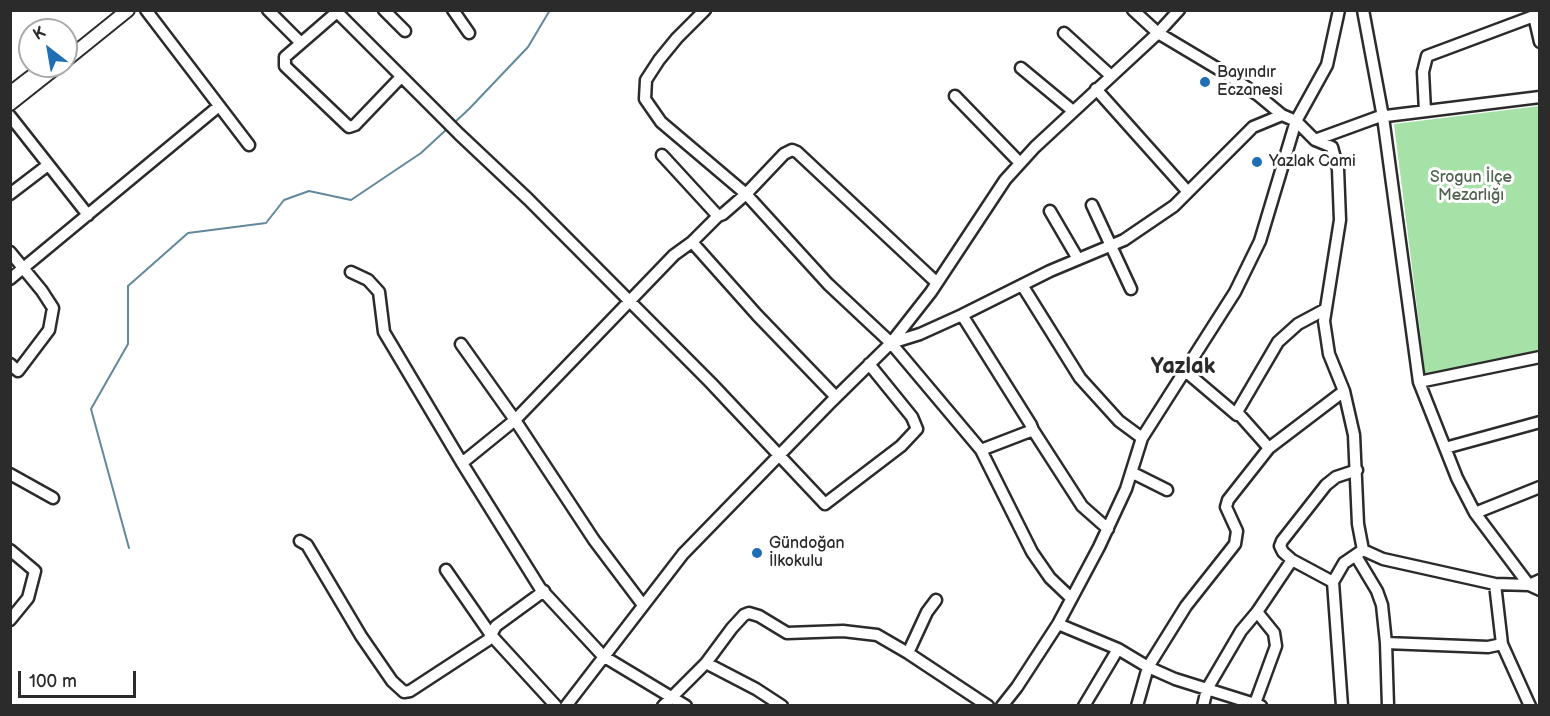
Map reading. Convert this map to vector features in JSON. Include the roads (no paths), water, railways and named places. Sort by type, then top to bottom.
[{"type":"main road","points":[[78,40],[116,10]]},
{"type":"main road","points":[[78,50],[128,10]]},
{"type":"main road","points":[[10,93],[29,78]]},
{"type":"main road","points":[[10,104],[43,78]]},
{"type":"street","points":[[146,10],[249,145]]},
{"type":"street","points":[[268,10],[301,43]]},
{"type":"street","points":[[384,10],[405,31]]},
{"type":"street","points":[[453,10],[469,33]]},
{"type":"street","points":[[705,10],[658,60],[646,80],[645,99],[661,122],[747,194],[828,284],[891,344],[981,450],[1032,552],[1050,578],[1071,597]]},
{"type":"street","points":[[1133,10],[1158,33],[1225,73],[1258,95],[1282,115],[1296,121],[1316,140],[1332,147],[1338,170],[1340,220],[1324,321],[1329,354],[1344,391],[1354,435],[1360,553],[1382,605],[1389,705]]},
{"type":"street","points":[[566,705],[683,554],[891,344],[937,283],[1005,180],[1073,111],[1158,33],[1179,10]]},
{"type":"street","points":[[1002,705],[1017,687],[1058,624],[1108,529],[1132,473],[1142,438],[1235,292],[1260,241],[1296,121],[1327,65],[1339,10]]},
{"type":"street","points":[[1363,10],[1383,117],[1419,382],[1444,448],[1475,513],[1534,588]]},
{"type":"street","points":[[401,77],[355,125],[349,127],[285,66],[285,57],[336,11],[459,134],[528,198],[711,383],[825,504],[901,446],[916,429],[912,417],[869,364]]},
{"type":"street","points":[[1425,111],[1423,72],[1427,56],[1537,14],[1539,42]]},
{"type":"street","points":[[1064,33],[1110,75]]},
{"type":"street","points":[[1021,68],[1073,111]]},
{"type":"street","points":[[1096,89],[1188,192]]},
{"type":"street","points":[[955,96],[1020,163]]},
{"type":"street","points":[[1316,140],[1378,117],[1539,98]]},
{"type":"street","points":[[10,279],[219,106]]},
{"type":"street","points":[[891,344],[920,334],[1078,259],[1124,240],[1165,212],[1188,192],[1253,127],[1282,115]]},
{"type":"street","points":[[10,116],[88,215]]},
{"type":"street","points":[[462,463],[515,420],[674,255],[747,194],[784,154],[792,150],[797,152],[937,283]]},
{"type":"street","points":[[662,155],[718,216]]},
{"type":"street","points":[[10,194],[48,165]]},
{"type":"street","points":[[1092,205],[1131,289]]},
{"type":"street","points":[[1050,211],[1078,259]]},
{"type":"street","points":[[692,242],[836,397]]},
{"type":"street","points":[[10,252],[25,268],[53,308],[50,330],[18,371],[10,364]]},
{"type":"street","points":[[351,272],[368,280],[379,292],[384,332],[462,463],[544,591],[603,656],[686,705]]},
{"type":"street","points":[[1022,285],[1080,378],[1119,421],[1142,438]]},
{"type":"street","points":[[1184,370],[1237,415],[1278,342],[1298,324],[1326,309]]},
{"type":"street","points":[[962,315],[1082,506],[1108,529]]},
{"type":"street","points":[[461,344],[515,420],[594,540],[644,605]]},
{"type":"street","points":[[1419,382],[1539,357]]},
{"type":"street","points":[[1137,705],[1148,667],[1186,606],[1235,543],[1237,531],[1226,507],[1227,500],[1269,448],[1344,391]]},
{"type":"street","points":[[1237,412],[1269,448]]},
{"type":"street","points":[[1444,448],[1539,422]]},
{"type":"street","points":[[981,450],[1033,430]]},
{"type":"street","points":[[1333,582],[1292,560],[1283,552],[1282,541],[1326,484],[1336,477],[1357,470]]},
{"type":"street","points":[[1132,473],[1167,490]]},
{"type":"street","points":[[10,474],[53,498]]},
{"type":"street","points":[[1475,513],[1539,487]]},
{"type":"street","points":[[300,541],[307,545],[392,681],[404,692],[410,691],[488,640],[495,626],[544,591]]},
{"type":"street","points":[[10,550],[35,571],[28,598],[10,620]]},
{"type":"street","points":[[1342,705],[1333,582],[1344,563],[1360,553],[1495,584],[1534,588]]},
{"type":"street","points":[[1203,705],[1207,689],[1241,631],[1257,612],[1292,560]]},
{"type":"street","points":[[446,570],[491,635],[556,705]]},
{"type":"street","points":[[1534,588],[1539,580]]},
{"type":"street","points":[[1495,584],[1502,644],[1530,705]]},
{"type":"street","points":[[908,653],[927,612],[936,600]]},
{"type":"street","points":[[1058,624],[1118,649],[1148,667],[1175,679],[1257,705],[1276,646],[1274,633],[1257,612]]},
{"type":"street","points":[[663,705],[706,663],[732,628],[744,615],[749,613],[759,616],[787,633],[843,631],[877,635],[988,705]]},
{"type":"street","points":[[1386,643],[1488,647],[1502,644]]},
{"type":"street","points":[[1084,705],[1118,649]]},
{"type":"street","points":[[706,663],[782,705]]},
{"type":"street","points":[[1013,705],[1017,687]]},
{"type":"waterway","points":[[454,123],[528,47],[550,10]]},
{"type":"waterway","points":[[129,548],[91,409],[128,344],[128,286],[188,233],[266,223],[284,200],[309,191],[351,200],[421,153],[447,129]]},
{"type":"place","name":"Bayındır Eczanesi","points":[[1205,82]]},
{"type":"place","name":"Yazlak Cami","points":[[1257,162]]},
{"type":"place","name":"Gündoğan İlkokulu","points":[[757,553]]},
{"type":"district","name":"Yazlak","points":[[1183,367]]},
{"type":"park label","name":"Srogun İlçe Mezarlığı","points":[[1471,187]]}]
